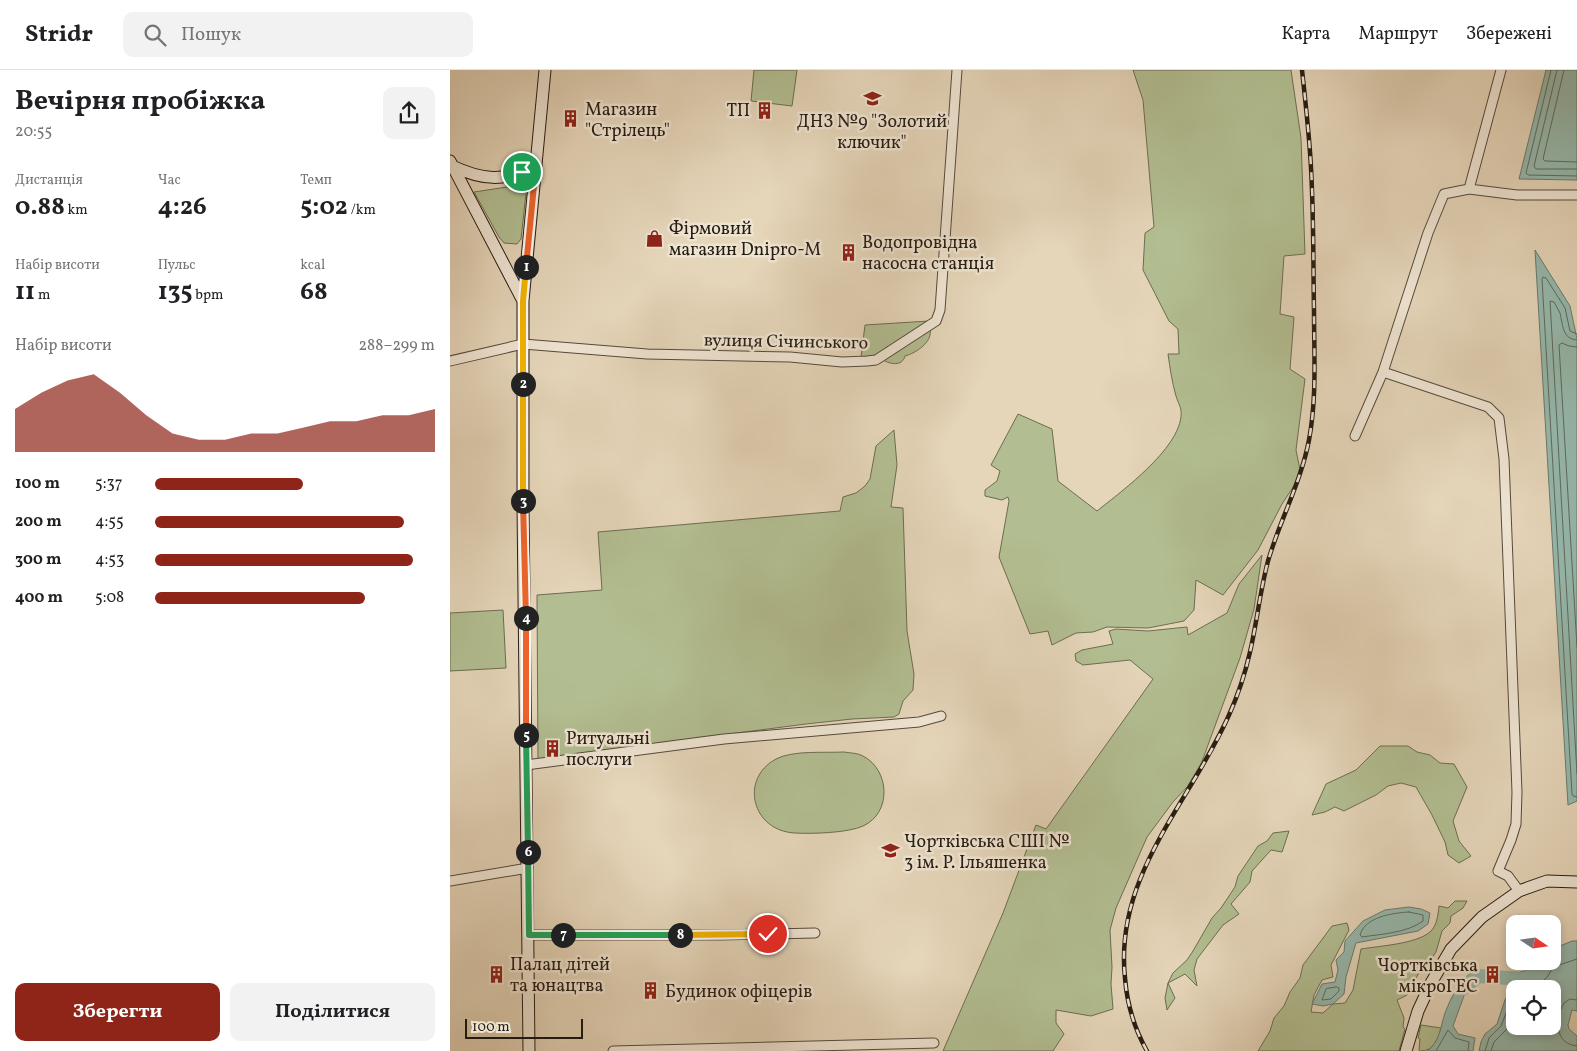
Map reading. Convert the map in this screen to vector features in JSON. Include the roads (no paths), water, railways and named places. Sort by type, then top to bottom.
[{"type":"street","points":[[529,1051],[523,301],[545,70]]},
{"type":"street","name":"вулиця Січинського","points":[[450,361],[523,344],[647,354],[790,357],[842,362],[876,360],[936,321],[940,310],[957,70]]},
{"type":"street","points":[[1469,189],[1501,70]]},
{"type":"street","points":[[451,165],[472,175],[490,178],[515,174],[536,165]]},
{"type":"street","points":[[451,165],[523,301]]},
{"type":"street","points":[[1355,436],[1384,372],[1428,233],[1444,194],[1469,189],[1518,195],[1577,195]]},
{"type":"street","points":[[1384,372],[1488,407],[1499,418],[1504,459],[1517,792],[1516,824],[1498,871],[1508,876],[1519,890]]},
{"type":"street","points":[[526,765],[724,739],[919,722],[941,716]]},
{"type":"street","points":[[450,881],[528,868]]},
{"type":"street","points":[[1406,1051],[1418,1010],[1431,983],[1451,949],[1482,917],[1519,890],[1547,881],[1577,882]]},
{"type":"street","points":[[529,935],[815,933]]},
{"type":"street","points":[[613,1051],[842,1048],[934,1043]]},
{"type":"water","points":[[1546,70],[1577,70],[1577,180],[1519,179]]},
{"type":"water","points":[[1535,250],[1570,306],[1577,339],[1577,801],[1568,805]]},
{"type":"water","points":[[1409,907],[1430,913],[1428,924],[1418,931],[1356,943],[1346,977],[1344,994],[1333,1004],[1323,1006],[1312,1004],[1322,984],[1335,982],[1338,970],[1336,960],[1344,952],[1345,941],[1363,921],[1385,910]]},
{"type":"water","points":[[1577,941],[1577,1011],[1572,1010],[1568,1025],[1569,1029],[1577,1036],[1577,1051],[1479,1051],[1485,1034],[1497,1024],[1506,998],[1506,1035],[1561,1035],[1561,980],[1510,980],[1512,974],[1525,971],[1561,970],[1561,946]]},
{"type":"water","points":[[1473,972],[1477,973],[1476,980],[1465,993],[1453,1026],[1458,1034],[1475,1038],[1473,1051],[1427,1051],[1437,1039],[1445,1013],[1456,990],[1464,979]]},
{"type":"waterway","points":[[1463,989],[1479,976],[1524,979],[1528,977]]},
{"type":"railway","points":[[1147,1051],[1135,1025],[1126,988],[1125,941],[1131,906],[1143,873],[1158,841],[1213,747],[1235,700],[1250,652],[1268,561],[1301,471],[1312,424],[1314,376],[1313,212],[1310,152],[1302,70]]},
{"type":"place","name":"ДНЗ №9 \"Золотий ключик\"","points":[[872,98]]},
{"type":"place","name":"ТП","points":[[764,110]]},
{"type":"place","name":"Магазин \"Стрілець\"","points":[[571,119]]},
{"type":"place","name":"Фірмовий магазин Dnipro-M","points":[[655,238]]},
{"type":"place","name":"Водопровідна насосна станція","points":[[848,252]]},
{"type":"place","name":"Ритуальні послуги","points":[[552,748]]},
{"type":"place","name":"Чортківська СШІ № 3 ім. Р. Ільяшенка","points":[[890,851]]},
{"type":"place","name":"Палац дітей та юнацтва","points":[[496,974]]},
{"type":"place","name":"Чортківська мікроГЕС","points":[[1492,975]]},
{"type":"place","name":"Будинок офіцерів","points":[[651,991]]}]
